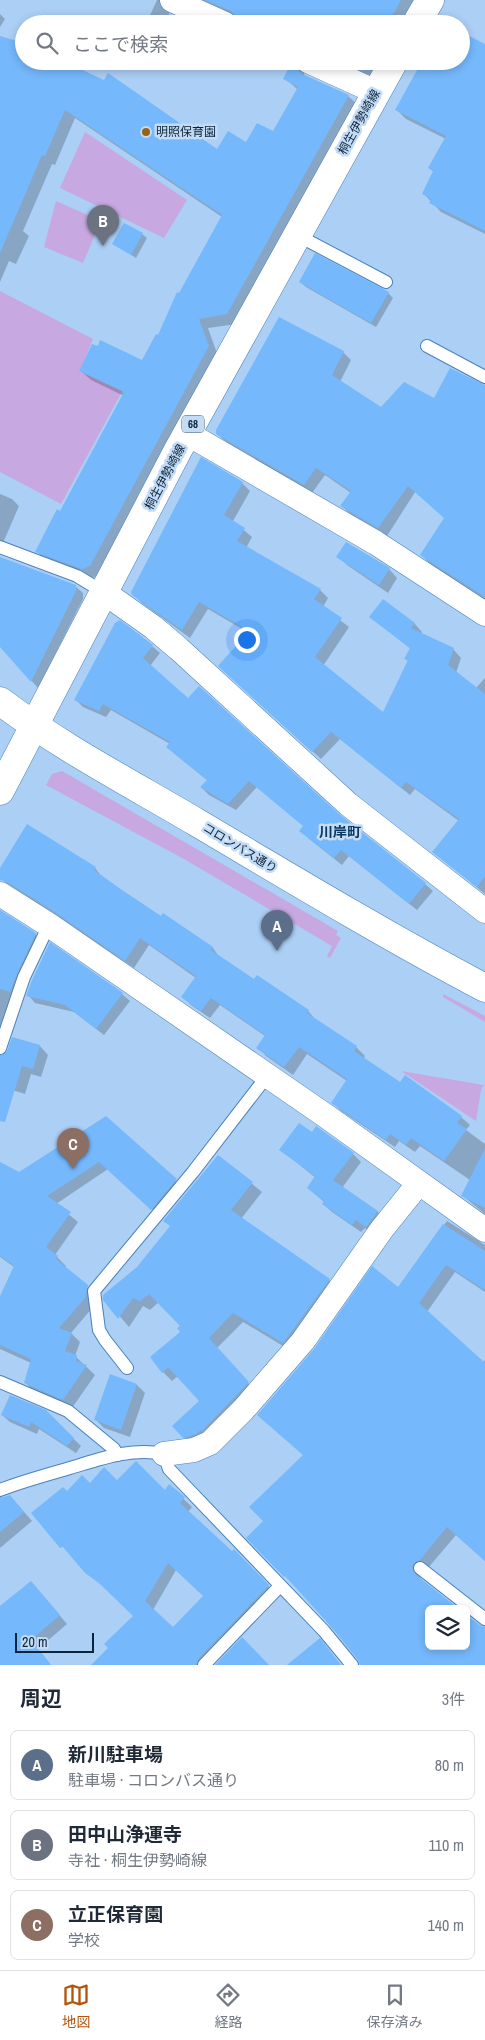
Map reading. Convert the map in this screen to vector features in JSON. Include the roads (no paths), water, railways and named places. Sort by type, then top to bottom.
[{"type":"main road","points":[[421,15],[430,0]]},
{"type":"main road","name":"桐生伊勢崎線","points":[[0,791],[33,725],[188,434],[389,70]]},
{"type":"main road","name":"コロンバス通り","points":[[0,701],[33,725],[370,925],[485,988]]},
{"type":"street","points":[[172,0],[205,15]]},
{"type":"street","points":[[328,70],[376,92]]},
{"type":"street","points":[[188,434],[376,543],[485,614]]},
{"type":"street","points":[[105,592],[153,627],[179,649],[348,804],[485,911]]},
{"type":"street","points":[[0,894],[49,925],[267,1076],[485,1230]]},
{"type":"street","points":[[164,1454],[194,1450],[210,1443],[243,1410],[303,1341],[382,1230],[419,1183]]},
{"type":"lane","points":[[297,235],[386,282]]},
{"type":"lane","points":[[427,346],[485,377]]},
{"type":"lane","points":[[0,547],[77,576],[105,592]]},
{"type":"lane","points":[[0,1048],[24,977],[49,925]]},
{"type":"lane","points":[[127,1368],[105,1340],[100,1330],[94,1291],[193,1172],[267,1076]]},
{"type":"lane","points":[[0,1382],[68,1411],[114,1449],[118,1455]]},
{"type":"lane","points":[[0,1490],[23,1481],[101,1458],[149,1450],[164,1454],[169,1469],[324,1632],[352,1665]]},
{"type":"lane","points":[[420,1568],[485,1620]]},
{"type":"lane","points":[[204,1665],[280,1586]]},
{"type":"place","name":"明照保育園","points":[[146,132]]},
{"type":"place","name":"田中山浄運寺","points":[[103,246]]},
{"type":"place","name":"新川駐車場","points":[[277,951]]},
{"type":"place","name":"立正保育園","points":[[73,1169]]},
{"type":"district","name":"川岸町","points":[[340,832]]}]
